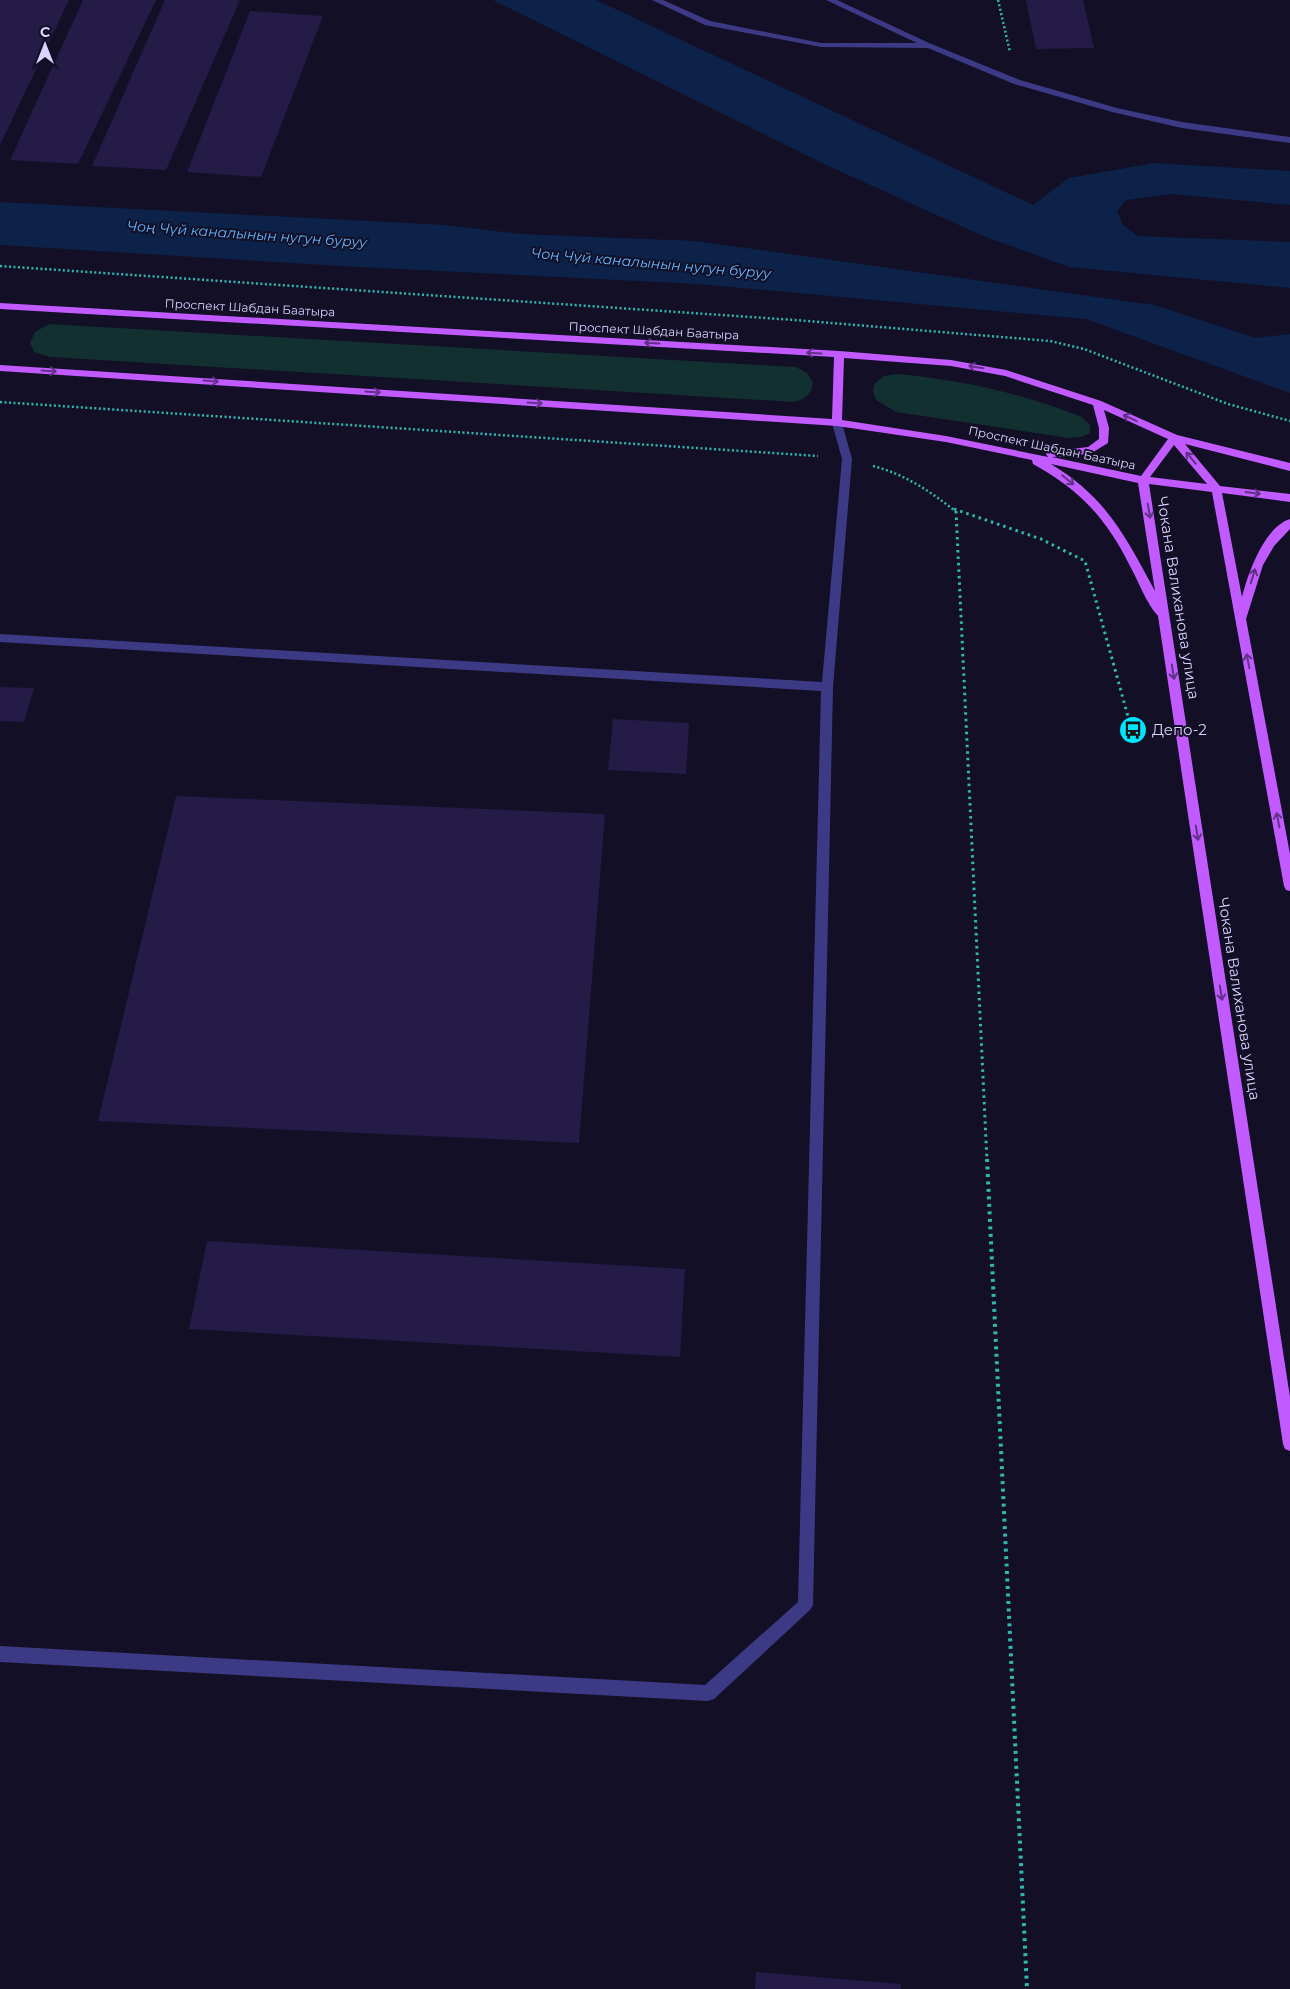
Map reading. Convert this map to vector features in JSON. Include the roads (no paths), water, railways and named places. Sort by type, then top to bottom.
[{"type":"main road","name":"Проспект Шабдан Баатыра","points":[[0,306],[839,354],[950,363],[1006,373],[1097,403],[1174,438],[1290,467]]},
{"type":"main road","points":[[836,423],[839,354]]},
{"type":"main road","name":"Проспект Шабдан Баатыра","points":[[0,368],[836,423],[946,439],[1026,454],[1143,480],[1290,498]]},
{"type":"main road","points":[[1026,454],[1068,454],[1090,450],[1104,441],[1104,428],[1097,403]]},
{"type":"main road","points":[[1174,438],[1216,488],[1290,886]]},
{"type":"main road","name":"Чокана Валиханова улица","points":[[1174,438],[1143,480],[1290,1444]]},
{"type":"main road","points":[[1026,454],[1061,474],[1100,509],[1113,526],[1165,619]]},
{"type":"main road","points":[[1241,624],[1253,573],[1263,550],[1290,523]]},
{"type":"street","points":[[656,0],[708,23],[821,45],[929,46]]},
{"type":"street","points":[[830,0],[929,46],[1017,82],[1115,110],[1172,123],[1290,140]]},
{"type":"street","points":[[0,1654],[708,1692],[805,1605],[827,687],[847,459],[836,423]]},
{"type":"street","points":[[0,638],[827,687]]},
{"type":"water","points":[[493,0],[596,0],[1033,205],[1069,178],[1154,163],[1290,171],[1290,205],[1171,194],[1126,200],[1117,211],[1123,225],[1138,236],[1290,242],[1290,288],[1069,267],[983,236],[822,163]]},
{"type":"water","name":"Чоң Чүй каналынын нугун буруу","points":[[0,202],[446,225],[521,234],[696,241],[1154,305],[1256,338],[1290,334],[1290,393],[1086,319],[697,284],[340,266],[0,245]]},
{"type":"place","name":"Депо-2","points":[[1133,730]]}]
